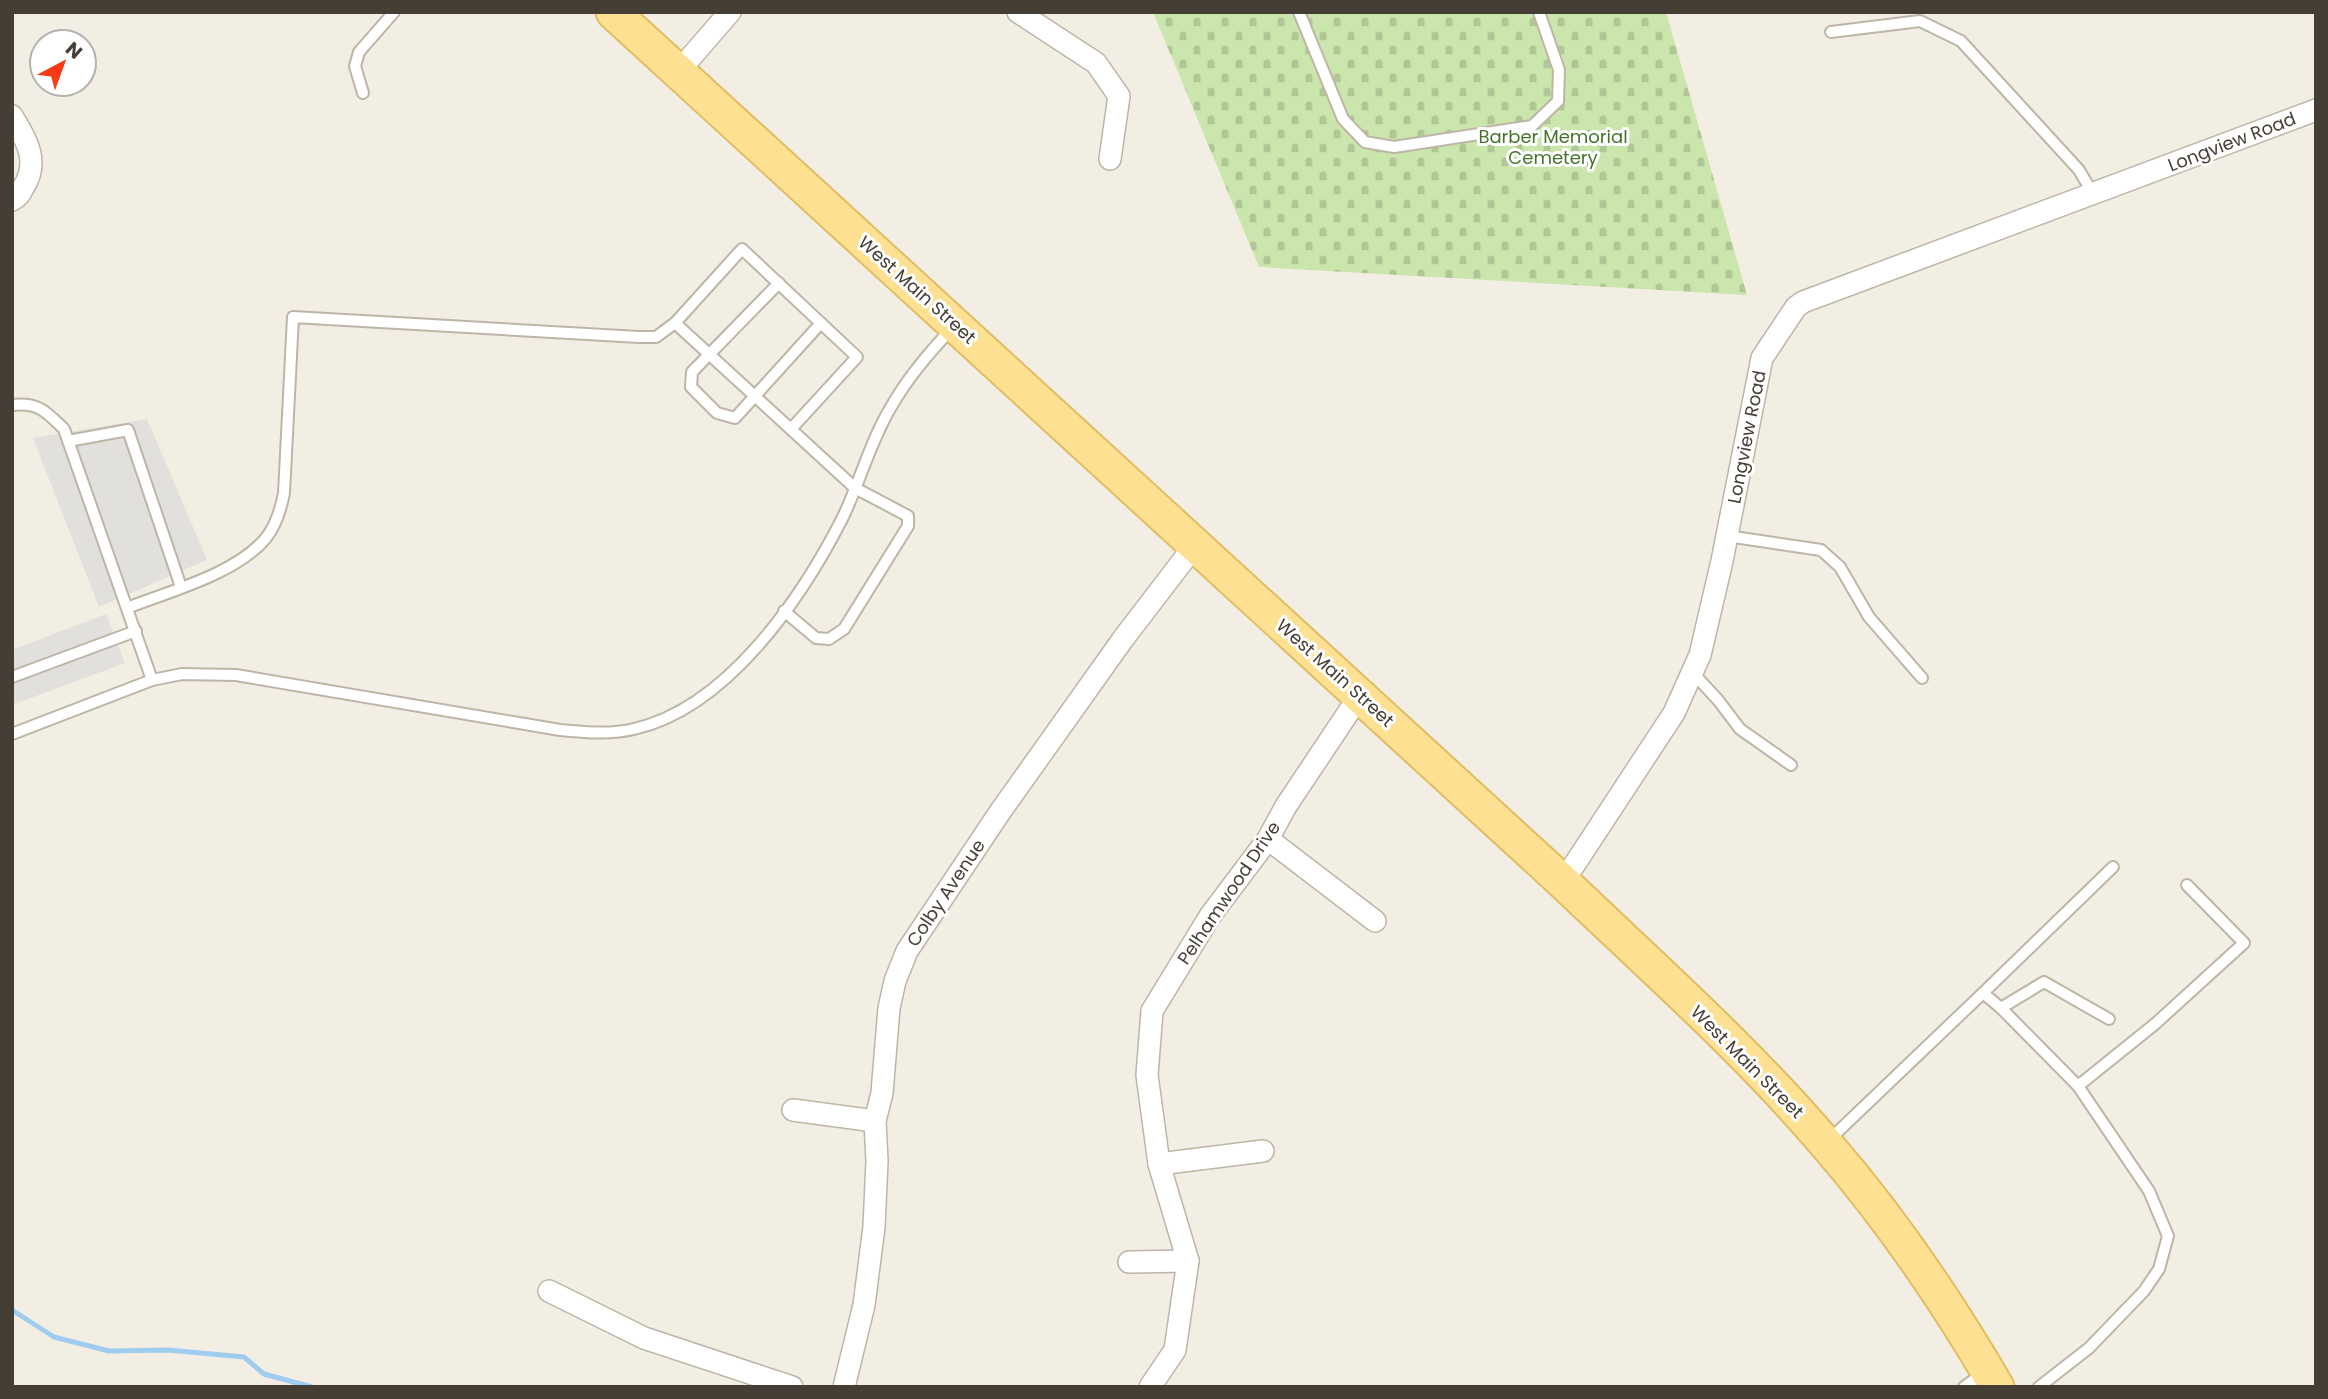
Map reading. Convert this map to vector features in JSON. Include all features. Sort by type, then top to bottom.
[{"type":"main road","name":"West Main Street","points":[[613,12],[1563,882],[1741,1054],[1826,1143],[1923,1270],[1983,1381]]},
{"type":"street","points":[[678,72],[730,12]]},
{"type":"street","points":[[1018,12],[1096,63],[1119,96],[1110,159]]},
{"type":"street","name":"Longview Road","points":[[1563,882],[1674,713],[1693,673],[1700,655],[1727,536],[1762,358],[1796,307],[1803,302],[2316,110]]},
{"type":"street","points":[[12,116],[32,157],[31,176],[18,197],[12,200]]},
{"type":"street","name":"Colby Avenue","points":[[844,1387],[864,1306],[872,1240],[877,1161],[876,1121],[882,1093],[889,1008],[895,981],[907,951],[947,889],[1107,660],[1195,545]]},
{"type":"street","name":"Pelhamwood Drive","points":[[1150,1387],[1175,1350],[1188,1261],[1159,1164],[1147,1075],[1152,1011],[1210,916],[1268,839],[1286,806],[1360,695]]},
{"type":"street","points":[[1268,839],[1375,921]]},
{"type":"street","points":[[793,1110],[876,1121]]},
{"type":"street","points":[[1159,1164],[1263,1151]]},
{"type":"street","points":[[1129,1262],[1188,1261]]},
{"type":"street","points":[[549,1291],[644,1338],[792,1387]]},
{"type":"lane","points":[[363,93],[355,66],[359,51],[394,12]]},
{"type":"lane","points":[[1299,12],[1343,119],[1365,142],[1394,147],[1532,126],[1558,101],[1559,69],[1539,12]]},
{"type":"lane","points":[[1831,33],[1920,22],[1961,41],[2079,170],[2093,194]]},
{"type":"lane","points":[[127,608],[212,575],[251,552],[267,537],[281,507],[288,456],[293,317],[656,337],[675,323],[741,249],[857,357],[791,429]]},
{"type":"lane","points":[[779,284],[692,372],[691,387],[717,413],[735,418],[821,323]]},
{"type":"lane","points":[[675,323],[855,488],[908,516],[908,526],[844,629],[829,639],[816,638],[785,611]]},
{"type":"lane","points":[[12,734],[152,680],[182,674],[236,675],[560,730],[605,733],[654,724],[707,695],[742,661],[785,611],[842,518],[877,432],[901,389],[954,325]]},
{"type":"lane","points":[[12,405],[42,408],[64,429],[152,680]]},
{"type":"lane","points":[[68,441],[128,430],[181,587]]},
{"type":"lane","points":[[1727,536],[1821,550],[1840,567],[1869,617],[1922,678]]},
{"type":"lane","points":[[12,677],[136,631]]},
{"type":"lane","points":[[1693,673],[1740,729],[1791,765]]},
{"type":"lane","points":[[1826,1143],[2113,867]]},
{"type":"lane","points":[[2078,1086],[2155,1024],[2244,943],[2187,885]]},
{"type":"lane","points":[[2001,1008],[2044,982],[2109,1019]]},
{"type":"lane","points":[[1983,993],[2078,1086],[2149,1191],[2168,1236],[2159,1269],[2144,1291],[2089,1348],[2039,1387]]},
{"type":"green space","name":"Barber Memorial Cemetery","points":[[1153,12],[1666,12],[1747,295],[1259,267]]},
{"type":"shaded area","points":[[147,419],[207,560],[99,607],[33,438]]},
{"type":"shaded area","points":[[106,614],[125,663],[12,705],[12,650]]},
{"type":"waterway","points":[[12,1310],[54,1337],[109,1351],[168,1350],[244,1357],[264,1374],[312,1387]]}]
